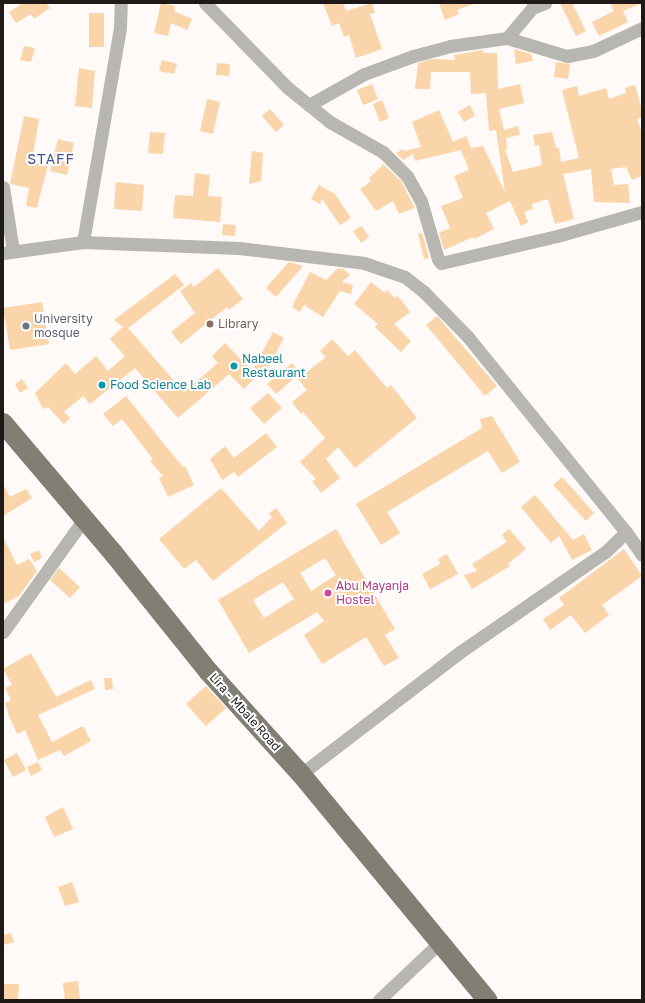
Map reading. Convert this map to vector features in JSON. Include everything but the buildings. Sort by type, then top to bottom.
[{"type":"main road","name":"Lira - Mbale Road","points":[[3,423],[210,672],[301,774],[487,1000]]},
{"type":"street","points":[[83,242],[120,27],[121,3]]},
{"type":"street","points":[[205,3],[288,88],[330,122],[383,152],[407,176],[421,201],[438,259],[441,263],[556,236],[642,212]]},
{"type":"street","points":[[507,38],[532,8],[545,3]]},
{"type":"street","points":[[309,105],[364,74],[413,56],[450,46],[507,38],[568,56],[593,51],[642,28]]},
{"type":"street","points":[[3,188],[8,252],[83,242],[239,248],[364,263],[405,277],[424,292],[468,337],[626,532],[642,555]]},
{"type":"street","points":[[3,632],[84,519]]},
{"type":"street","points":[[301,774],[460,652],[605,552],[626,532]]},
{"type":"street","points":[[379,1000],[439,942]]},
{"type":"place","name":"Library","points":[[210,324]]},
{"type":"place","name":"University mosque","points":[[26,326]]},
{"type":"place","name":"Nabeel Restaurant","points":[[234,366]]},
{"type":"place","name":"Food Science Lab","points":[[102,385]]},
{"type":"place","name":"Abu Mayanja Hostel","points":[[328,593]]},
{"type":"district","name":"STAFF","points":[[51,159]]}]
